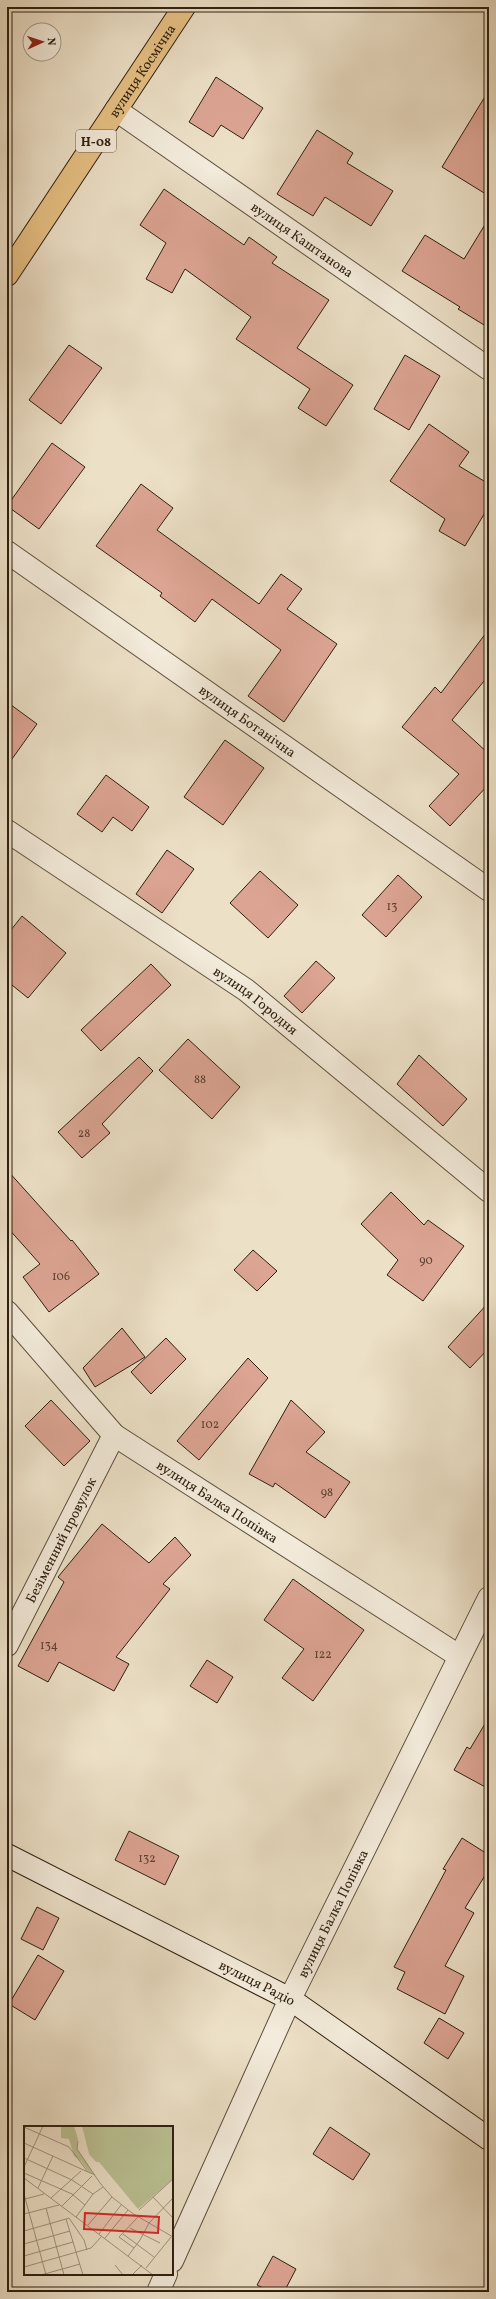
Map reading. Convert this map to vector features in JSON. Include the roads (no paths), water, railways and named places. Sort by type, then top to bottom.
[{"type":"main road","name":"вулиця Космічна","points":[[7,275],[184,7]]},
{"type":"street","name":"вулиця Каштанова","points":[[116,110],[489,369]]},
{"type":"street","name":"вулиця Ботанічна","points":[[7,552],[489,890]]},
{"type":"street","name":"вулиця Городня","points":[[7,831],[246,990],[489,1192]]},
{"type":"street","name":"вулиця Балка Попівка","points":[[7,1312],[114,1435],[459,1656]]},
{"type":"street","name":"Безіменний провулок","points":[[7,1645],[114,1435]]},
{"type":"street","name":"вулиця Балка Попівка","points":[[173,2259],[290,1999],[489,1598]]},
{"type":"street","name":"вулиця Радіо","points":[[7,1855],[290,1999],[489,2139]]},
{"type":"street","points":[[158,2292],[166,2275]]}]
